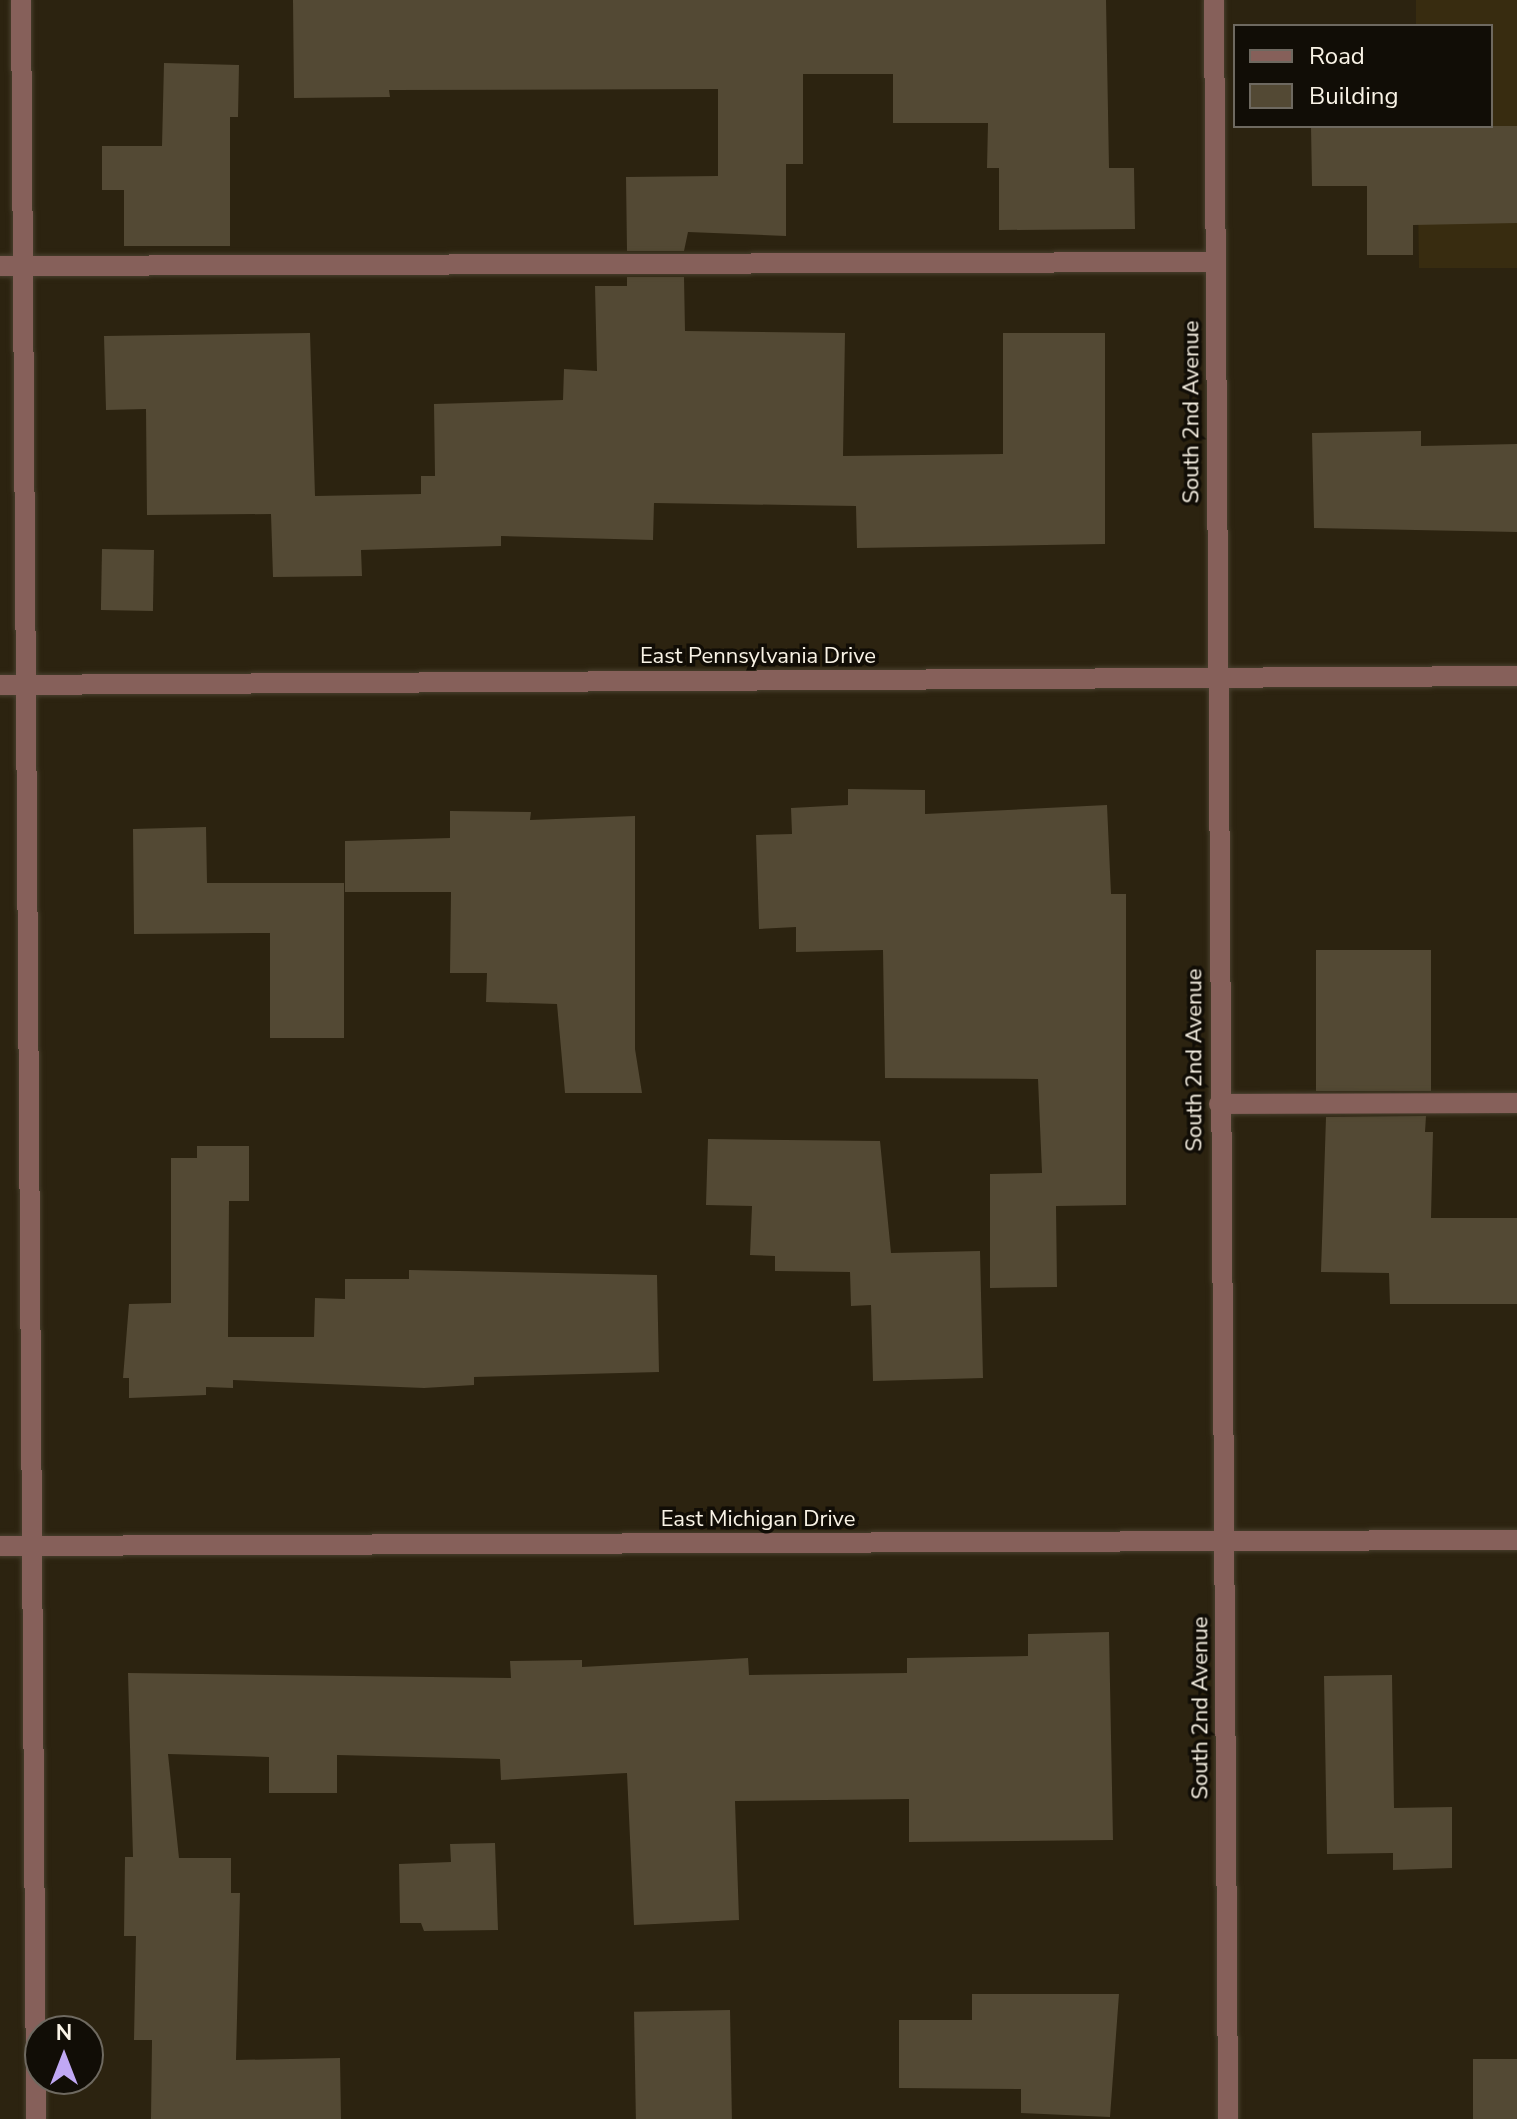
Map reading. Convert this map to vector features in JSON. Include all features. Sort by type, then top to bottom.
[{"type":"street","points":[[21,0],[36,2119]]},
{"type":"street","name":"South 2nd Avenue","points":[[1214,0],[1228,2119]]},
{"type":"street","points":[[0,266],[1215,262]]},
{"type":"street","name":"East Pennsylvania Drive","points":[[0,685],[1517,676]]},
{"type":"street","points":[[1219,1104],[1517,1103]]},
{"type":"street","name":"East Michigan Drive","points":[[0,1546],[1517,1540]]},
{"type":"shaded area","points":[[1416,0],[1517,0],[1517,268],[1419,268],[1417,128],[1493,128],[1493,24],[1416,24]]},
{"type":"building","points":[[293,0],[1106,0],[1109,168],[1134,168],[1135,229],[999,230],[999,168],[987,168],[988,123],[893,123],[893,74],[803,74],[803,164],[786,164],[786,236],[688,232],[684,251],[627,251],[626,177],[718,176],[718,89],[389,90],[390,97],[294,98]]},
{"type":"building","points":[[164,63],[239,65],[238,117],[230,117],[230,246],[124,246],[124,190],[102,190],[102,146],[162,146]]},
{"type":"building","points":[[1517,126],[1517,223],[1413,225],[1413,255],[1367,255],[1367,186],[1312,186],[1311,128]]},
{"type":"building","points":[[627,277],[684,277],[685,331],[845,333],[843,456],[1003,454],[1003,333],[1105,333],[1105,544],[857,548],[856,506],[654,503],[653,540],[501,536],[501,546],[361,550],[362,576],[273,577],[271,514],[147,515],[146,409],[106,410],[104,336],[310,333],[315,496],[421,494],[421,476],[435,476],[434,404],[563,400],[564,369],[597,371],[595,286],[627,286]]},
{"type":"building","points":[[1421,431],[1421,446],[1517,444],[1517,532],[1314,528],[1312,433]]},
{"type":"building","points":[[102,549],[154,550],[153,611],[101,610]]},
{"type":"building","points":[[848,789],[925,790],[925,814],[1107,805],[1111,894],[1126,894],[1126,1205],[1056,1206],[1057,1287],[990,1288],[990,1174],[1042,1173],[1038,1079],[885,1078],[883,950],[796,952],[796,927],[759,929],[756,835],[792,834],[791,808],[848,805]]},
{"type":"building","points":[[450,811],[531,812],[530,820],[635,816],[635,1049],[642,1093],[565,1093],[557,1004],[486,1002],[487,973],[450,973],[451,892],[345,892],[345,841],[450,838]]},
{"type":"building","points":[[206,827],[207,883],[344,883],[344,1038],[270,1038],[270,933],[134,934],[133,829]]},
{"type":"building","points":[[1316,950],[1431,950],[1431,1091],[1316,1091]]},
{"type":"building","points":[[1426,1116],[1425,1132],[1433,1132],[1431,1218],[1517,1218],[1517,1304],[1390,1304],[1389,1273],[1321,1272],[1326,1117]]},
{"type":"building","points":[[708,1139],[880,1141],[891,1253],[980,1251],[983,1378],[873,1381],[871,1305],[851,1306],[850,1272],[775,1271],[775,1256],[750,1255],[752,1206],[706,1205]]},
{"type":"building","points":[[197,1146],[249,1146],[249,1201],[229,1201],[228,1337],[314,1337],[315,1298],[345,1299],[345,1279],[409,1279],[409,1270],[657,1275],[659,1372],[474,1377],[474,1385],[424,1388],[233,1380],[233,1388],[206,1387],[206,1395],[129,1398],[129,1378],[123,1378],[129,1304],[171,1303],[171,1158],[197,1158]]},
{"type":"building","points":[[1109,1632],[1113,1840],[909,1842],[909,1799],[735,1801],[739,1920],[634,1925],[627,1773],[501,1780],[500,1759],[337,1755],[337,1793],[269,1793],[269,1757],[168,1754],[179,1858],[231,1858],[231,1893],[240,1893],[236,2060],[340,2058],[341,2119],[151,2119],[152,2040],[134,2040],[136,1936],[124,1936],[125,1857],[133,1857],[128,1673],[511,1678],[510,1661],[582,1660],[582,1667],[748,1658],[749,1675],[907,1673],[907,1658],[1028,1656],[1028,1634]]},
{"type":"building","points":[[1392,1675],[1394,1808],[1452,1807],[1452,1868],[1393,1870],[1393,1853],[1327,1854],[1324,1676]]},
{"type":"building","points":[[495,1843],[498,1930],[424,1931],[421,1923],[400,1923],[399,1864],[451,1862],[450,1844]]},
{"type":"building","points":[[972,1994],[1119,1994],[1110,2117],[1021,2113],[1021,2089],[899,2088],[899,2020],[972,2020]]},
{"type":"building","points":[[730,2010],[732,2119],[636,2119],[634,2012]]},
{"type":"building","points":[[1473,2059],[1517,2059],[1517,2119],[1473,2119]]}]
